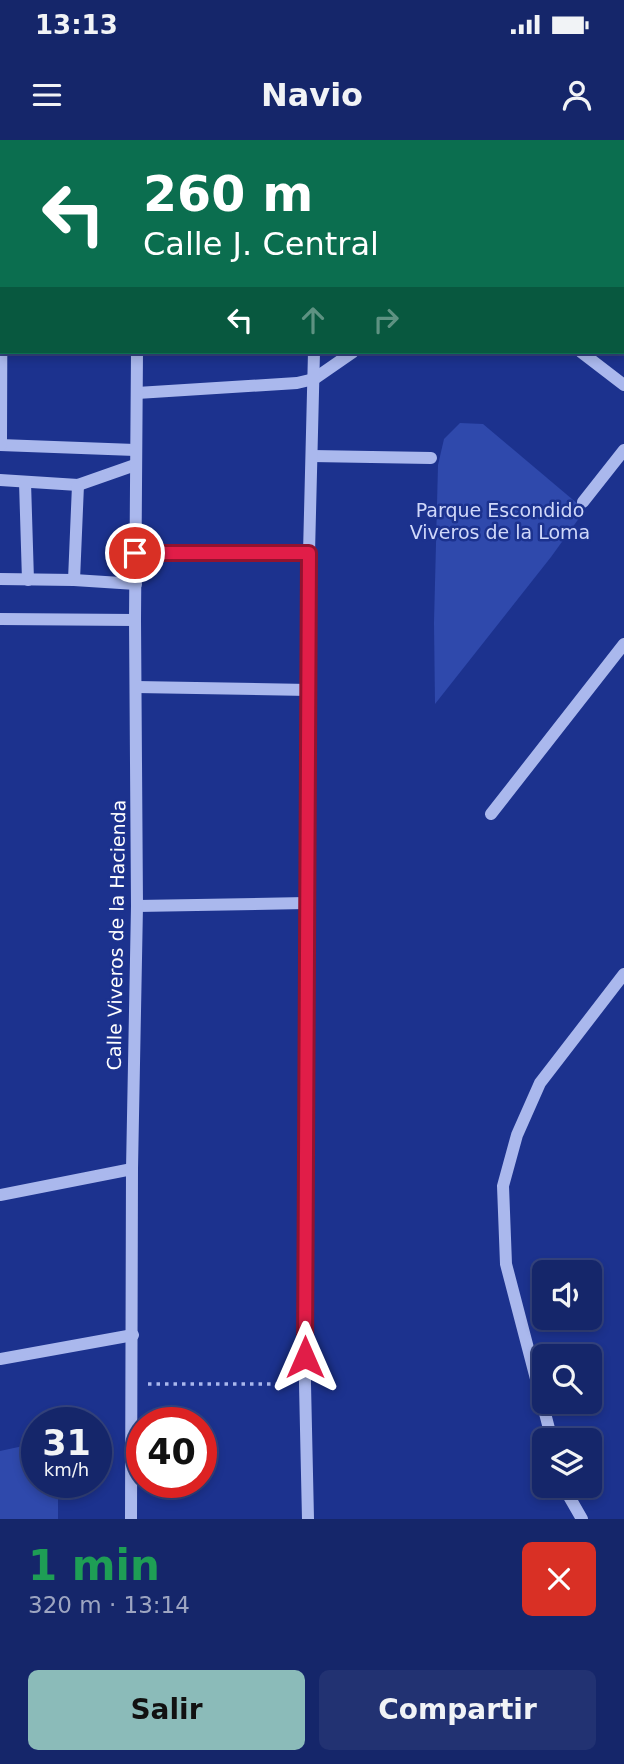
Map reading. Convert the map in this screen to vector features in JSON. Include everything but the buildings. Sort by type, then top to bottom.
[{"type":"street","points":[[1,354],[1,445],[135,450]]},
{"type":"street","name":"Calle Viveros de la Hacienda","points":[[131,1519],[132,1169],[137,906],[135,450],[138,354]]},
{"type":"street","points":[[308,1519],[305,1384],[306,903],[314,354]]},
{"type":"street","points":[[137,393],[274,386],[314,379],[350,354]]},
{"type":"street","points":[[584,354],[624,385]]},
{"type":"street","points":[[583,502],[624,450]]},
{"type":"street","points":[[312,456],[431,458]]},
{"type":"street","points":[[0,480],[78,485],[135,465]]},
{"type":"street","points":[[25,482],[28,580]]},
{"type":"street","points":[[74,580],[78,485]]},
{"type":"street","points":[[135,553],[309,553]]},
{"type":"street","points":[[0,579],[136,584]]},
{"type":"street","points":[[0,619],[135,620]]},
{"type":"street","points":[[491,814],[624,644]]},
{"type":"street","points":[[136,687],[309,690]]},
{"type":"street","points":[[137,906],[306,903]]},
{"type":"street","points":[[549,1428],[506,1264],[503,1186],[517,1135],[540,1083],[624,974]]},
{"type":"street","points":[[0,1195],[132,1169]]},
{"type":"street","points":[[0,1359],[133,1335]]},
{"type":"street","points":[[570,1498],[582,1519]]},
{"type":"path","points":[[132,1384],[305,1384]]},
{"type":"green space","name":"Parque Escondido Viveros de la Loma","points":[[460,423],[483,424],[585,510],[435,704],[438,465],[444,439]]},
{"type":"green space","points":[[21,1446],[21,1498],[58,1498],[58,1519],[0,1519],[0,1451]]},
{"type":"route","points":[[135,553],[309,553],[305,1357]]}]
